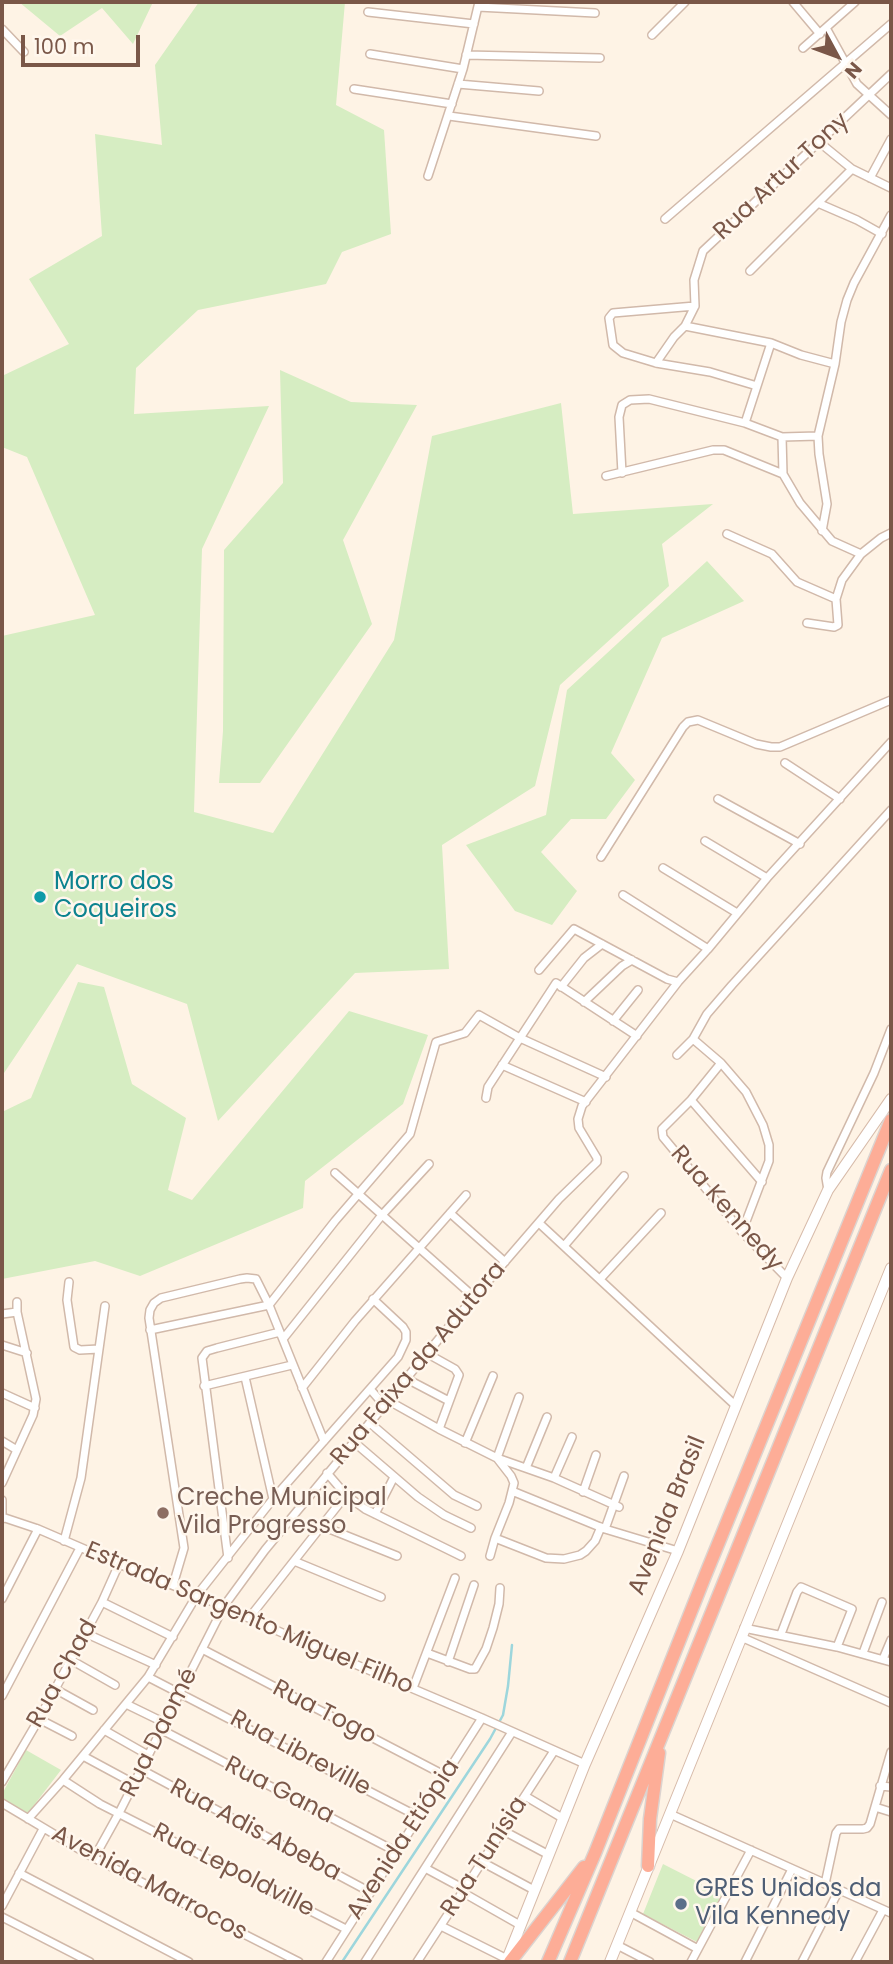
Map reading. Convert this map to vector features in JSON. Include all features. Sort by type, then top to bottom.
[{"type":"highway","points":[[548,1962],[595,1853],[891,1120]]},
{"type":"highway","points":[[570,1962],[891,1170]]},
{"type":"highway","points":[[648,1866],[650,1819],[663,1732]]},
{"type":"highway","points":[[508,1961],[595,1853]]},
{"type":"street","points":[[652,34],[685,2]]},
{"type":"street","points":[[793,2],[823,31],[857,84],[891,115]]},
{"type":"street","points":[[803,48],[855,2]]},
{"type":"street","points":[[428,176],[463,69],[479,4],[595,13]]},
{"type":"street","points":[[368,12],[474,24]]},
{"type":"street","points":[[665,219],[891,24]]},
{"type":"street","points":[[2,29],[24,52]]},
{"type":"street","points":[[370,54],[463,69]]},
{"type":"street","points":[[466,55],[600,58]]},
{"type":"street","name":"Rua Artur Tony","points":[[656,363],[685,326],[695,306],[694,280],[703,251],[891,74]]},
{"type":"street","points":[[458,84],[539,91]]},
{"type":"street","points":[[354,89],[452,104]]},
{"type":"street","points":[[449,116],[596,136]]},
{"type":"street","points":[[870,178],[891,139]]},
{"type":"street","points":[[820,142],[852,169],[891,188]]},
{"type":"street","points":[[750,271],[820,204],[852,169]]},
{"type":"street","points":[[820,204],[882,234]]},
{"type":"street","points":[[822,531],[827,504],[818,436],[835,364],[841,322],[854,283],[891,215]]},
{"type":"street","points":[[695,306],[612,313],[609,318],[611,338],[617,349],[623,353],[656,363],[710,372],[757,386]]},
{"type":"street","points":[[685,326],[771,343],[835,364]]},
{"type":"street","points":[[745,423],[771,343]]},
{"type":"street","points":[[622,473],[619,417],[622,405],[639,398],[745,423],[782,437],[818,436]]},
{"type":"street","points":[[782,437],[783,474],[800,503],[822,531],[837,544],[862,554]]},
{"type":"street","points":[[606,476],[713,450],[724,450],[783,474]]},
{"type":"street","points":[[727,534],[772,554],[797,582],[835,599]]},
{"type":"street","points":[[807,623],[837,626],[839,623],[835,599],[842,580],[862,554],[881,538],[891,534]]},
{"type":"street","points":[[601,857],[683,727],[693,719],[755,744],[780,747],[891,700]]},
{"type":"street","points":[[502,1065],[586,1102],[678,982],[767,878],[891,743]]},
{"type":"street","points":[[785,763],[840,799]]},
{"type":"street","points":[[718,799],[800,844]]},
{"type":"street","points":[[677,1055],[732,985],[891,810]]},
{"type":"street","points":[[705,841],[767,878]]},
{"type":"street","points":[[663,868],[737,913]]},
{"type":"street","points":[[623,895],[708,949]]},
{"type":"street","points":[[539,970],[574,929],[667,979],[678,982]]},
{"type":"street","points":[[561,987],[584,958],[602,944]]},
{"type":"street","points":[[584,1002],[632,960]]},
{"type":"street","points":[[486,1098],[488,1087],[556,983],[637,1037]]},
{"type":"street","points":[[613,1021],[638,989]]},
{"type":"street","points":[[150,1330],[269,1305],[313,1247],[410,1135],[436,1042],[464,1033],[479,1015],[520,1038],[606,1077]]},
{"type":"street","points":[[828,1190],[827,1172],[874,1073],[891,1030]]},
{"type":"street","points":[[692,1039],[721,1063],[746,1092],[766,1133],[769,1161],[742,1232]]},
{"type":"street","points":[[721,1063],[691,1100],[762,1181]]},
{"type":"street","name":"Avenida Brasil","points":[[508,1961],[520,1924],[585,1765],[678,1551],[787,1278],[828,1190],[891,1098]]},
{"type":"street","name":"Rua Kennedy","points":[[691,1100],[661,1133],[742,1232],[787,1278]]},
{"type":"street","name":"Rua Faixa da Adutora","points":[[224,1606],[327,1473],[474,1297],[569,1189],[597,1163],[597,1158],[579,1128],[578,1119],[586,1102]]},
{"type":"street","points":[[228,1558],[204,1386],[203,1355],[217,1348],[281,1336],[382,1215],[429,1164]]},
{"type":"street","points":[[335,1173],[474,1297]]},
{"type":"street","points":[[564,1246],[624,1176]]},
{"type":"street","points":[[302,1388],[373,1299],[466,1195]]},
{"type":"street","points":[[450,1213],[505,1262]]},
{"type":"street","points":[[600,1279],[661,1213]]},
{"type":"street","points":[[540,1224],[736,1406]]},
{"type":"street","points":[[610,1962],[890,1275]]},
{"type":"street","points":[[173,1585],[184,1548],[150,1330],[150,1310],[161,1298],[240,1279],[256,1279],[324,1441]]},
{"type":"street","points":[[69,1282],[67,1300],[74,1347],[80,1350],[99,1349]]},
{"type":"street","name":"Rua Faixa da Adutora","points":[[28,1819],[148,1677],[197,1595],[273,1499],[398,1357],[406,1340],[406,1332],[373,1299]]},
{"type":"street","points":[[2,1483],[35,1408],[35,1392],[17,1302]]},
{"type":"street","points":[[64,1541],[80,1478],[105,1306]]},
{"type":"street","points":[[2,1314],[17,1312]]},
{"type":"street","points":[[2,1345],[27,1353]]},
{"type":"street","points":[[428,1354],[458,1372],[439,1429]]},
{"type":"street","points":[[204,1386],[292,1365]]},
{"type":"street","points":[[465,1443],[493,1376]]},
{"type":"street","points":[[245,1377],[273,1499]]},
{"type":"street","points":[[407,1379],[449,1401]]},
{"type":"street","points":[[370,1390],[387,1403],[465,1443],[616,1506]]},
{"type":"street","points":[[2,1393],[35,1408]]},
{"type":"street","points":[[497,1458],[519,1397]]},
{"type":"street","points":[[526,1468],[547,1417]]},
{"type":"street","points":[[370,1423],[454,1495],[477,1506]]},
{"type":"street","points":[[554,1478],[572,1437]]},
{"type":"street","points":[[2,1441],[17,1450]]},
{"type":"street","points":[[354,1442],[433,1507],[471,1528]]},
{"type":"street","points":[[583,1492],[596,1455]]},
{"type":"street","points":[[490,1556],[514,1483],[497,1458]]},
{"type":"street","points":[[327,1473],[356,1503],[461,1556]]},
{"type":"street","points":[[495,1538],[546,1558],[564,1559],[580,1555],[591,1546],[616,1506],[624,1476]]},
{"type":"street","points":[[375,1514],[394,1477]]},
{"type":"street","points":[[512,1491],[603,1528],[678,1551]]},
{"type":"street","points":[[249,1618],[346,1495]]},
{"type":"street","points":[[2,1500],[2,1518]]},
{"type":"street","name":"Estrada Sargento Miguel Filho","points":[[2,1518],[38,1530],[224,1606],[512,1732]]},
{"type":"street","points":[[322,1526],[397,1556]]},
{"type":"street","points":[[2,1598],[38,1530]]},
{"type":"street","points":[[2,1696],[80,1548]]},
{"type":"street","points":[[294,1560],[381,1597]]},
{"type":"street","name":"Rua Chad","points":[[2,1782],[71,1660],[119,1564]]},
{"type":"street","points":[[413,1688],[455,1578]]},
{"type":"street","points":[[449,1662],[474,1585]]},
{"type":"street","points":[[427,1653],[475,1669],[493,1628],[500,1588]]},
{"type":"street","points":[[781,1634],[797,1592],[802,1588],[852,1609],[837,1647]]},
{"type":"street","points":[[102,1602],[173,1637]]},
{"type":"street","points":[[863,1653],[882,1602]]},
{"type":"street","name":"Rua Daomé","points":[[94,1858],[224,1606]]},
{"type":"street","points":[[743,1632],[781,1634],[887,1660],[891,1640]]},
{"type":"street","points":[[743,1632],[891,1703]]},
{"type":"street","points":[[85,1633],[156,1665]]},
{"type":"street","name":"Rua Togo","points":[[202,1649],[446,1776]]},
{"type":"street","points":[[71,1660],[116,1685]]},
{"type":"street","name":"Rua Libreville","points":[[148,1677],[419,1817]]},
{"type":"street","points":[[55,1689],[93,1710]]},
{"type":"street","name":"Rua Gana","points":[[126,1704],[163,1727],[397,1852]]},
{"type":"street","name":"Avenida Etiópia","points":[[326,1962],[482,1718]]},
{"type":"street","points":[[39,1719],[72,1736]]},
{"type":"street","points":[[104,1730],[148,1755]]},
{"type":"street","points":[[512,1732],[585,1765]]},
{"type":"street","name":"Avenida Etiópia","points":[[365,1962],[512,1732]]},
{"type":"street","name":"Rua Tunísia","points":[[418,1960],[554,1751]]},
{"type":"street","points":[[825,1884],[836,1833],[839,1829],[867,1828],[891,1752]]},
{"type":"street","points":[[83,1756],[134,1783]]},
{"type":"street","name":"Rua Adis Abeba","points":[[140,1769],[370,1892]]},
{"type":"street","name":"Rua Lepoldville","points":[[63,1780],[100,1804],[346,1929]]},
{"type":"street","points":[[880,1786],[891,1787]]},
{"type":"street","points":[[525,1796],[564,1819]]},
{"type":"street","name":"Avenida Marrocos","points":[[2,1804],[94,1858],[299,1962]]},
{"type":"street","points":[[875,1807],[891,1812]]},
{"type":"street","points":[[670,1814],[891,1913]]},
{"type":"street","points":[[2,1906],[43,1829]]},
{"type":"street","points":[[502,1830],[549,1855]]},
{"type":"street","points":[[691,1962],[751,1850]]},
{"type":"street","points":[[482,1862],[534,1890]]},
{"type":"street","points":[[425,1868],[520,1924]]},
{"type":"street","points":[[745,1962],[792,1869]]},
{"type":"street","points":[[19,1873],[189,1962]]},
{"type":"street","points":[[802,1962],[839,1890]]},
{"type":"street","points":[[855,1962],[883,1910]]},
{"type":"street","points":[[630,1912],[698,1949]]},
{"type":"street","points":[[2,1917],[90,1962]]},
{"type":"street","points":[[441,1926],[508,1961]]},
{"type":"street","points":[[617,1945],[650,1962]]},
{"type":"street","points":[[418,1960],[430,1962]]},
{"type":"green space","points":[[19,2],[153,2],[133,44],[102,8],[60,36]]},
{"type":"green space","points":[[199,2],[345,2],[336,105],[384,130],[391,234],[342,252],[326,284],[198,310],[136,368],[134,414],[269,406],[202,549],[194,812],[273,833],[394,640],[432,436],[561,403],[573,514],[713,504],[662,544],[669,586],[560,685],[535,786],[442,845],[449,969],[355,973],[218,1121],[187,1004],[77,964],[2,1076],[2,636],[95,615],[27,457],[2,447],[2,376],[69,344],[29,279],[102,236],[95,134],[162,145],[155,65]]},
{"type":"green space","points":[[280,370],[351,402],[417,405],[343,540],[372,624],[260,783],[219,783],[223,731],[224,550],[283,483]]},
{"type":"green space","points":[[707,561],[744,601],[662,638],[611,753],[635,780],[606,819],[571,819],[541,852],[577,891],[552,925],[515,911],[466,845],[546,815],[567,690]]},
{"type":"green space","points":[[78,982],[104,987],[132,1084],[186,1118],[168,1190],[192,1200],[349,1011],[428,1035],[403,1104],[305,1181],[303,1208],[140,1276],[95,1261],[2,1279],[2,1112],[31,1098]]},
{"type":"green space","points":[[26,1750],[61,1770],[28,1813],[2,1799],[2,1794]]},
{"type":"green space","name":"GRES Unidos da Vila Kennedy","points":[[663,1864],[722,1894],[697,1942],[643,1914]]},
{"type":"waterway","points":[[342,1962],[490,1739],[503,1715],[512,1645]]},
{"type":"place","name":"Morro dos Coqueiros","points":[[40,897]]},
{"type":"place","name":"Creche Municipal Vila Progresso","points":[[163,1513]]},
{"type":"place","name":"GRES Unidos da Vila Kennedy","points":[[681,1904]]}]
